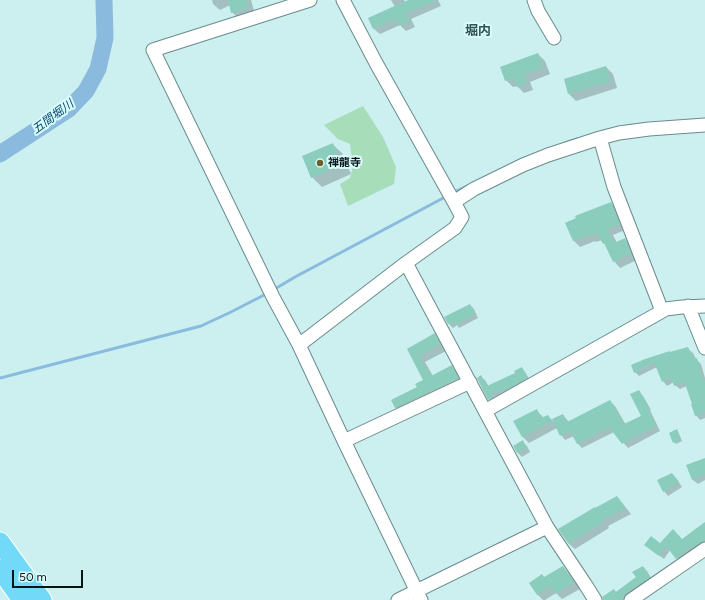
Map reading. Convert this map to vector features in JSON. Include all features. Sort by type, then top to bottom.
[{"type":"highway","points":[[0,542],[42,600]]},
{"type":"highway","points":[[0,569],[22,600]]},
{"type":"street","points":[[310,0],[153,50],[419,596]]},
{"type":"street","points":[[298,345],[406,263],[455,228],[462,218],[376,63],[343,0]]},
{"type":"street","points":[[534,0],[538,11],[554,38]]},
{"type":"street","points":[[452,198],[548,155],[619,132],[705,125]]},
{"type":"street","points":[[600,138],[614,187],[662,311]]},
{"type":"street","points":[[406,263],[547,527],[595,600]]},
{"type":"street","points":[[688,306],[705,348]]},
{"type":"street","points":[[486,411],[666,309],[688,306],[705,306]]},
{"type":"street","points":[[344,441],[470,382]]},
{"type":"street","points":[[398,600],[419,596],[547,527]]},
{"type":"street","points":[[631,600],[705,549]]},
{"type":"green space","points":[[363,106],[383,137],[396,167],[394,184],[348,206],[340,184],[350,178],[353,166],[350,144],[338,139],[324,125]]},
{"type":"building","points":[[228,0],[247,0],[249,8],[231,13]]},
{"type":"building","points":[[408,0],[437,0],[406,13],[410,21],[399,26],[396,19],[373,29],[368,18]]},
{"type":"building","points":[[538,53],[543,67],[524,75],[527,83],[516,87],[513,78],[505,81],[500,67]]},
{"type":"building","points":[[606,66],[611,81],[568,94],[564,79]]},
{"type":"building","points":[[333,143],[342,165],[311,178],[302,156]]},
{"type":"building","points":[[611,202],[620,224],[607,229],[614,243],[625,238],[631,253],[613,262],[604,243],[603,244],[597,233],[573,241],[565,223],[576,218],[575,216]]},
{"type":"building","points":[[470,304],[475,314],[455,325],[453,322],[448,324],[444,317]]},
{"type":"building","points":[[435,333],[440,344],[419,356],[431,376],[452,365],[459,378],[395,408],[391,400],[417,387],[415,384],[423,380],[407,349]]},
{"type":"building","points":[[688,347],[694,359],[697,358],[703,381],[705,380],[705,412],[695,416],[684,381],[674,386],[671,377],[662,382],[654,362],[634,373],[631,365],[670,351]]},
{"type":"building","points":[[522,367],[528,378],[502,392],[500,389],[492,394],[493,397],[488,400],[477,378],[481,375],[487,386],[515,373],[514,371]]},
{"type":"building","points":[[639,390],[648,405],[656,426],[622,444],[609,427],[577,444],[570,431],[560,436],[552,419],[563,414],[567,422],[610,400],[624,424],[641,416],[630,394]]},
{"type":"building","points":[[537,409],[541,418],[548,415],[552,421],[522,437],[513,421]]},
{"type":"building","points":[[677,429],[681,439],[673,443],[669,433]]},
{"type":"building","points":[[523,440],[526,448],[517,453],[513,446]]},
{"type":"building","points":[[705,458],[705,474],[692,480],[686,465]]},
{"type":"building","points":[[672,473],[679,482],[663,492],[657,480]]},
{"type":"building","points":[[617,496],[626,508],[602,520],[604,522],[568,543],[558,529]]},
{"type":"building","points":[[705,522],[705,540],[693,548],[692,546],[676,559],[666,546],[659,556],[644,545],[651,536],[660,543],[673,529],[682,539]]},
{"type":"building","points":[[563,566],[574,582],[555,594],[551,586],[537,595],[529,583],[542,574],[544,577]]},
{"type":"building","points":[[643,566],[650,577],[626,593],[621,599],[622,600],[603,600],[602,597],[614,589],[616,592],[636,577],[632,572]]},
{"type":"waterway","name":"五間堀川","points":[[0,154],[69,109],[86,91],[98,69],[105,38],[104,0]]},
{"type":"waterway","points":[[565,143],[577,139]]},
{"type":"waterway","points":[[452,193],[469,185]]},
{"type":"waterway","points":[[273,290],[447,196]]},
{"type":"waterway","points":[[0,378],[201,326],[268,293]]},
{"type":"place","name":"禅龍寺","points":[[320,163]]},
{"type":"district","name":"堀内","points":[[478,31]]}]
